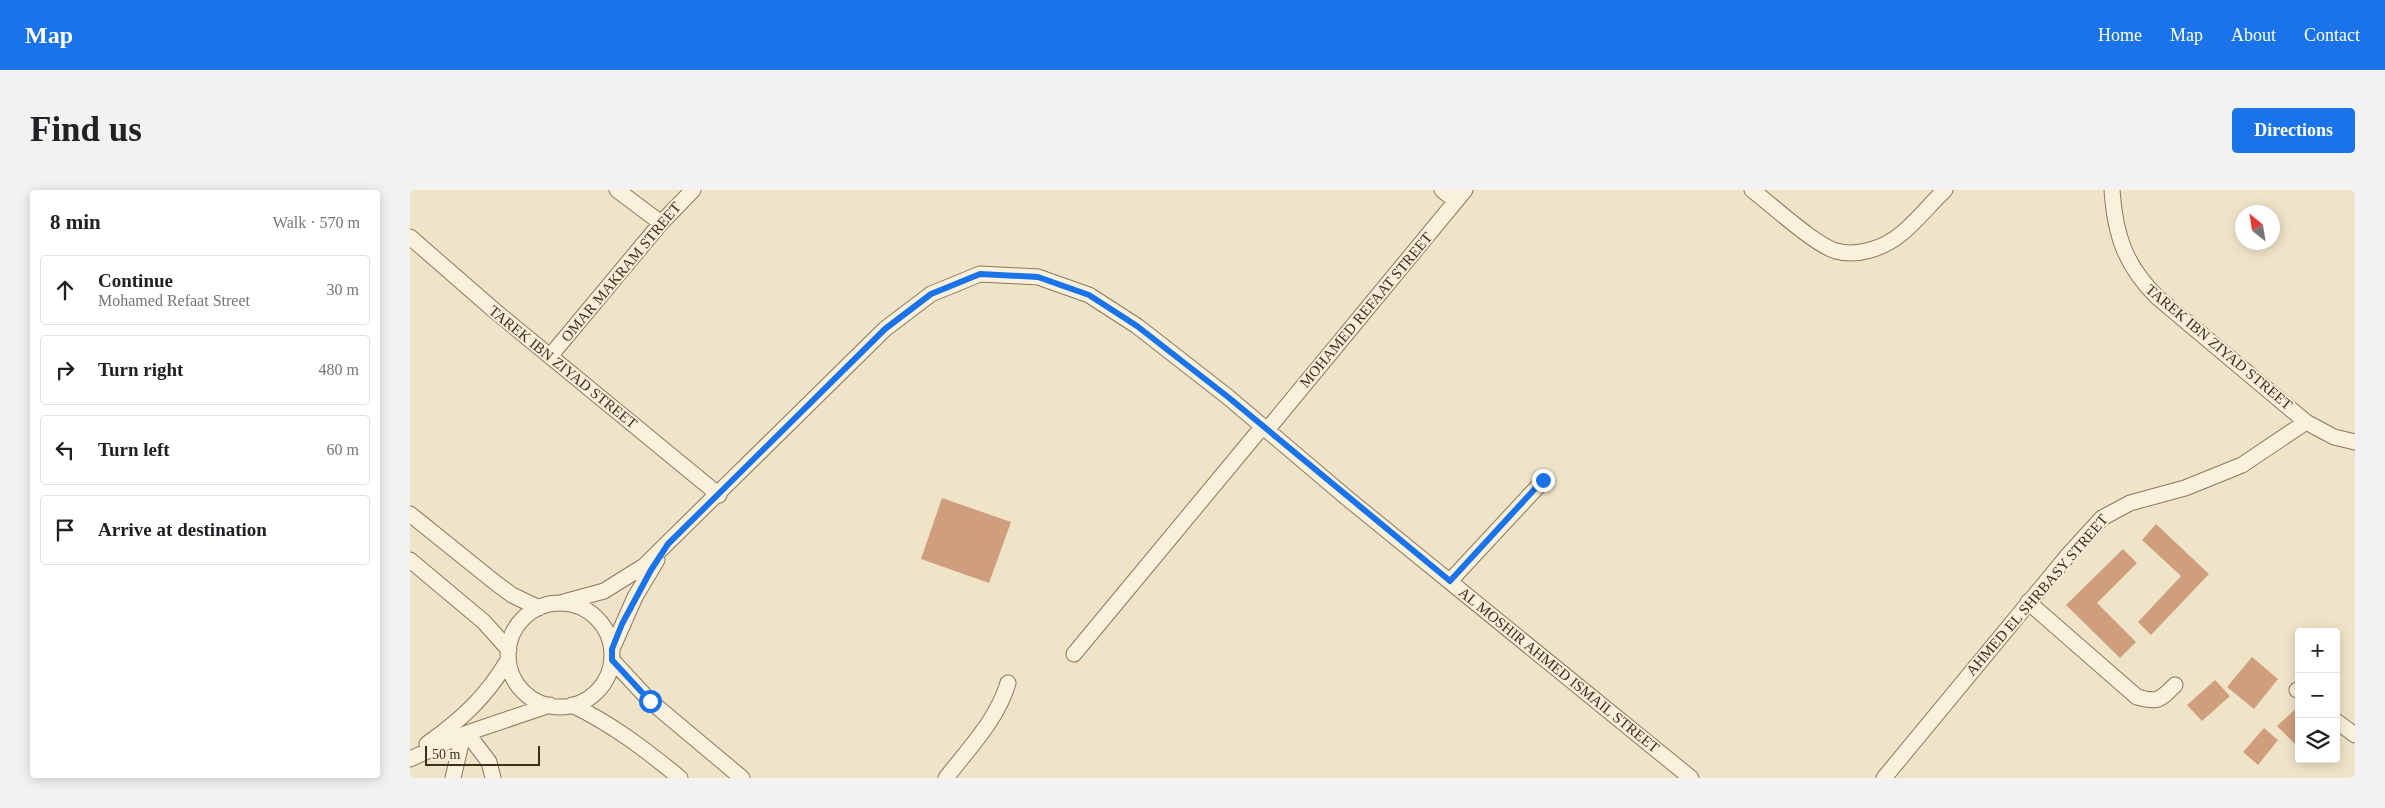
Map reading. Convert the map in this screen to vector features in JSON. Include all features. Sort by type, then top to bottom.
[{"type":"street","points":[[617,190],[661,223]]},
{"type":"street","name":"OMAR MAKRAM STREET","points":[[551,355],[661,223],[694,190]]},
{"type":"street","points":[[1442,190],[1460,196]]},
{"type":"street","points":[[1752,190],[1820,243],[1836,251],[1849,252],[1863,252],[1881,246],[1900,234],[1945,190]]},
{"type":"street","name":"TAREK IBN ZIYAD STREET","points":[[2112,190],[2123,250],[2140,279],[2157,297],[2306,422],[2334,437],[2355,442]]},
{"type":"street","name":"MOHAMED REFAAT STREET","points":[[1074,654],[1460,196]]},
{"type":"street","name":"TAREK IBN ZIYAD STREET","points":[[410,237],[495,311],[551,355],[719,495]]},
{"type":"street","name":"AL MOSHIR AHMED ISMAIL STREET","points":[[560,603],[588,596],[611,587],[644,566],[719,495],[885,329],[931,294],[980,274],[1038,277],[1089,295],[1137,326],[1265,428],[1691,778]]},
{"type":"street","name":"AHMED EL SHRBASY STREET","points":[[1884,778],[2028,602],[2102,518],[2130,503],[2185,488],[2242,465],[2306,422]]},
{"type":"street","points":[[1450,581],[1543,480]]},
{"type":"street","points":[[410,514],[512,595],[539,608]]},
{"type":"street","name":"AL MOSHIR AHMED ISMAIL STREET","points":[[612,654],[635,597],[668,544]]},
{"type":"street","points":[[410,560],[484,622],[508,655],[511,671],[522,690],[530,697],[550,705]]},
{"type":"street","points":[[2028,602],[2137,697],[2151,701],[2162,698],[2174,685]]},
{"type":"street","points":[[560,603],[581,607],[599,620],[609,638],[612,654],[610,670],[599,689],[591,696],[572,705],[550,705],[465,734],[410,758],[455,724],[480,700],[494,683],[508,655],[515,630],[530,613],[539,608],[560,603]]},
{"type":"street","points":[[612,654],[650,701],[742,778]]},
{"type":"street","points":[[946,778],[994,716],[1002,703],[1008,683]]},
{"type":"street","points":[[572,705],[615,728],[680,778]]},
{"type":"street","points":[[2340,723],[2355,735]]},
{"type":"street","points":[[453,778],[465,734]]},
{"type":"street","points":[[465,734],[489,762],[494,778]]},
{"type":"building","points":[[942,498],[1011,522],[989,583],[921,559]]},
{"type":"building","points":[[2156,524],[2209,574],[2151,635],[2138,622],[2181,576],[2142,540]]},
{"type":"building","points":[[2123,549],[2137,563],[2097,603],[2136,642],[2120,658],[2066,605]]},
{"type":"building","points":[[2252,657],[2278,679],[2254,709],[2227,687]]},
{"type":"building","points":[[2215,680],[2230,696],[2202,721],[2187,705]]},
{"type":"building","points":[[2295,710],[2295,744],[2277,726]]},
{"type":"building","points":[[2264,728],[2278,740],[2258,765],[2243,752]]},
{"type":"route","points":[[650,701],[612,660],[612,649],[635,597],[668,544],[885,329],[931,294],[980,274],[1038,277],[1089,295],[1137,326],[1228,397],[1347,498],[1450,581],[1543,480]]}]
